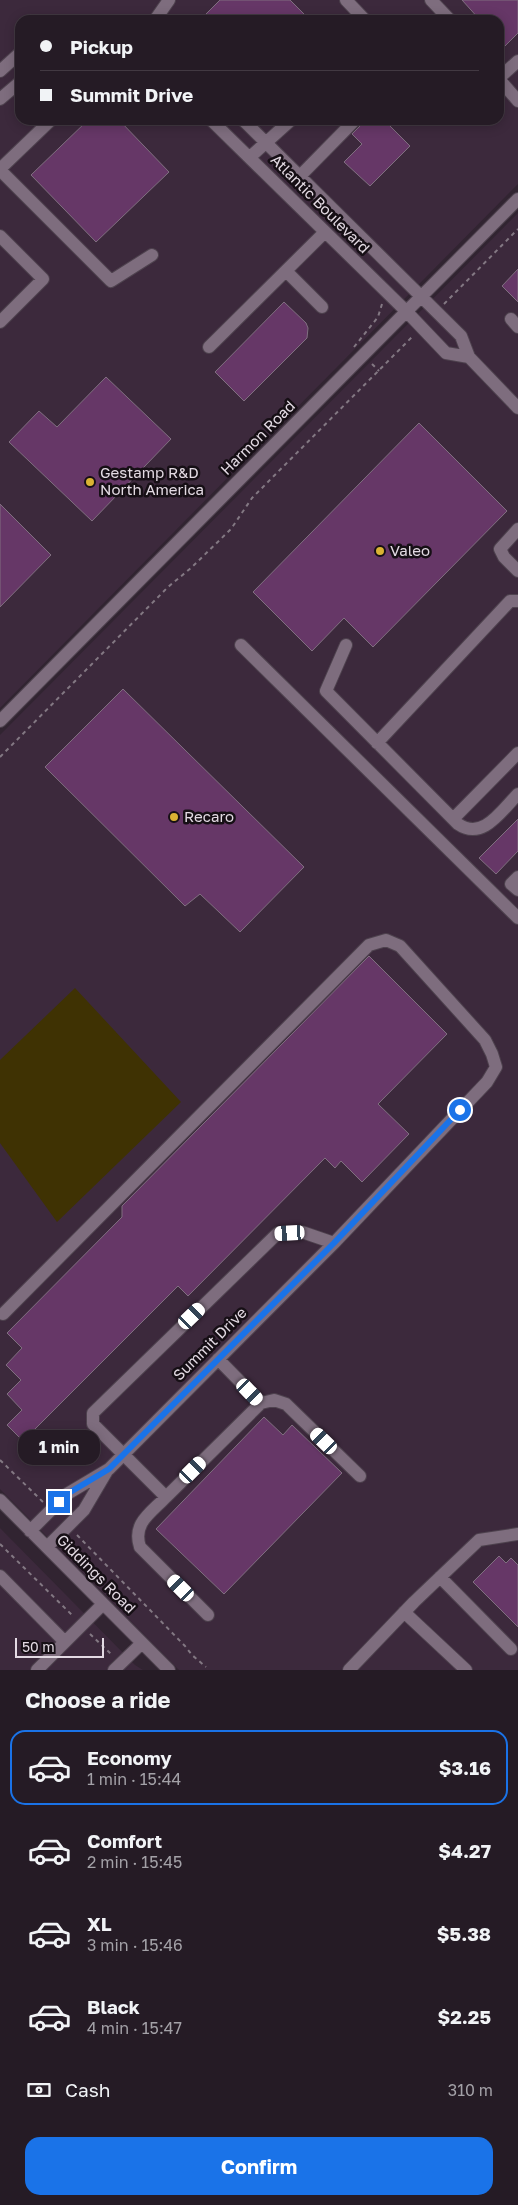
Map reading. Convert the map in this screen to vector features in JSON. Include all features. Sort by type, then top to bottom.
[{"type":"street","points":[[158,15],[169,0]]},
{"type":"street","points":[[346,0],[360,15]]},
{"type":"street","points":[[431,0],[445,15]]},
{"type":"street","points":[[0,70],[15,56]]},
{"type":"street","points":[[504,73],[518,60]]},
{"type":"street","points":[[504,84],[518,101]]},
{"type":"street","points":[[0,99],[15,86]]},
{"type":"street","points":[[45,125],[0,169],[111,281],[152,255]]},
{"type":"street","name":"Atlantic Boulevard","points":[[216,125],[406,311],[446,353],[468,357],[461,336],[422,295],[248,125]]},
{"type":"street","points":[[250,157],[285,125]]},
{"type":"street","points":[[300,176],[350,125]]},
{"type":"street","points":[[304,210],[319,194]]},
{"type":"street","name":"Harmon Road","points":[[0,721],[518,199]]},
{"type":"street","points":[[209,347],[325,232]]},
{"type":"street","points":[[0,236],[42,279],[0,322]]},
{"type":"street","points":[[286,271],[322,307]]},
{"type":"street","points":[[468,357],[518,408]]},
{"type":"street","points":[[518,529],[500,548],[504,558],[518,570]]},
{"type":"street","points":[[377,743],[510,601],[518,600]]},
{"type":"street","points":[[241,645],[518,918]]},
{"type":"street","points":[[346,645],[326,690],[453,819],[465,829],[475,831],[484,827],[518,794]]},
{"type":"street","points":[[453,819],[518,753]]},
{"type":"street","points":[[518,877],[511,884],[518,890]]},
{"type":"street","name":"Summit Drive","points":[[2,1314],[370,945],[386,940],[400,946],[485,1040],[496,1067],[487,1082],[334,1243],[109,1469],[84,1510],[47,1547]]},
{"type":"street","points":[[166,1497],[93,1424],[93,1413],[278,1234],[302,1232],[334,1243]]},
{"type":"street","points":[[218,1359],[260,1403]]},
{"type":"street","points":[[208,1614],[140,1547],[137,1539],[139,1524],[260,1403],[274,1400],[286,1404],[360,1476]]},
{"type":"street","name":"Summit Drive","points":[[30,1531],[67,1494],[109,1469]]},
{"type":"street","name":"Giddings Road","points":[[0,1500],[169,1670]]},
{"type":"street","points":[[349,1670],[404,1612],[479,1540],[518,1534]]},
{"type":"street","points":[[0,1576],[65,1642]]},
{"type":"street","points":[[440,1577],[510,1649]]},
{"type":"street","points":[[37,1670],[103,1604]]},
{"type":"street","points":[[404,1612],[466,1670]]},
{"type":"street","points":[[118,1667],[142,1643]]},
{"type":"path","points":[[437,311],[518,229]]},
{"type":"path","points":[[353,346],[378,317],[382,305],[380,298]]},
{"type":"path","points":[[0,757],[168,587],[191,568],[231,529],[252,498],[422,327]]},
{"type":"path","points":[[0,1460],[51,1510]]},
{"type":"path","points":[[68,1526],[192,1655],[206,1667]]},
{"type":"path","points":[[0,1544],[82,1625],[118,1667]]},
{"type":"shaded area","points":[[0,0],[518,0],[518,184],[0,708]]},
{"type":"shaded area","points":[[518,213],[518,1670],[179,1670],[0,1489],[0,735]]},
{"type":"shaded area","points":[[75,988],[181,1102],[57,1222],[0,1143],[0,1060]]},
{"type":"shaded area","points":[[0,1528],[135,1665],[143,1670],[0,1670]]},
{"type":"building","points":[[220,0],[290,0],[305,15],[205,15]]},
{"type":"building","points":[[462,0],[518,0],[518,33],[505,46],[504,15],[476,15]]},
{"type":"building","points":[[83,125],[124,125],[169,172],[96,242],[31,175]]},
{"type":"building","points":[[361,125],[389,125],[410,146],[370,186],[344,162],[362,144],[352,134]]},
{"type":"building","points":[[518,269],[518,302],[502,286]]},
{"type":"building","points":[[284,302],[306,323],[308,328],[307,338],[244,401],[215,372]]},
{"type":"building","name":"Gestamp R&D North America","points":[[106,377],[171,439],[92,521],[9,442],[39,411],[57,427]]},
{"type":"building","name":"Valeo","points":[[419,423],[507,511],[373,647],[344,618],[312,651],[253,592]]},
{"type":"building","points":[[0,504],[51,555],[0,607]]},
{"type":"building","name":"Recaro","points":[[123,689],[304,867],[240,932],[200,894],[185,906],[45,767]]},
{"type":"building","points":[[518,819],[518,851],[496,874],[479,858]]},
{"type":"building","points":[[369,956],[447,1034],[378,1104],[409,1134],[362,1182],[341,1161],[335,1168],[325,1158],[188,1296],[178,1286],[23,1441],[7,1425],[22,1410],[7,1394],[21,1380],[6,1365],[22,1348],[7,1333],[122,1217],[122,1206]]},
{"type":"building","points":[[264,1417],[283,1435],[292,1425],[342,1473],[224,1594],[156,1529]]},
{"type":"building","points":[[499,1556],[506,1563],[511,1558],[518,1565],[518,1627],[473,1582]]},
{"type":"place","name":"Gestamp R&D North America","points":[[90,482]]},
{"type":"place","name":"Valeo","points":[[380,551]]},
{"type":"place","name":"Recaro","points":[[174,817]]},
{"type":"route","points":[[59,1502],[67,1494],[109,1469],[334,1243],[460,1110]]}]
